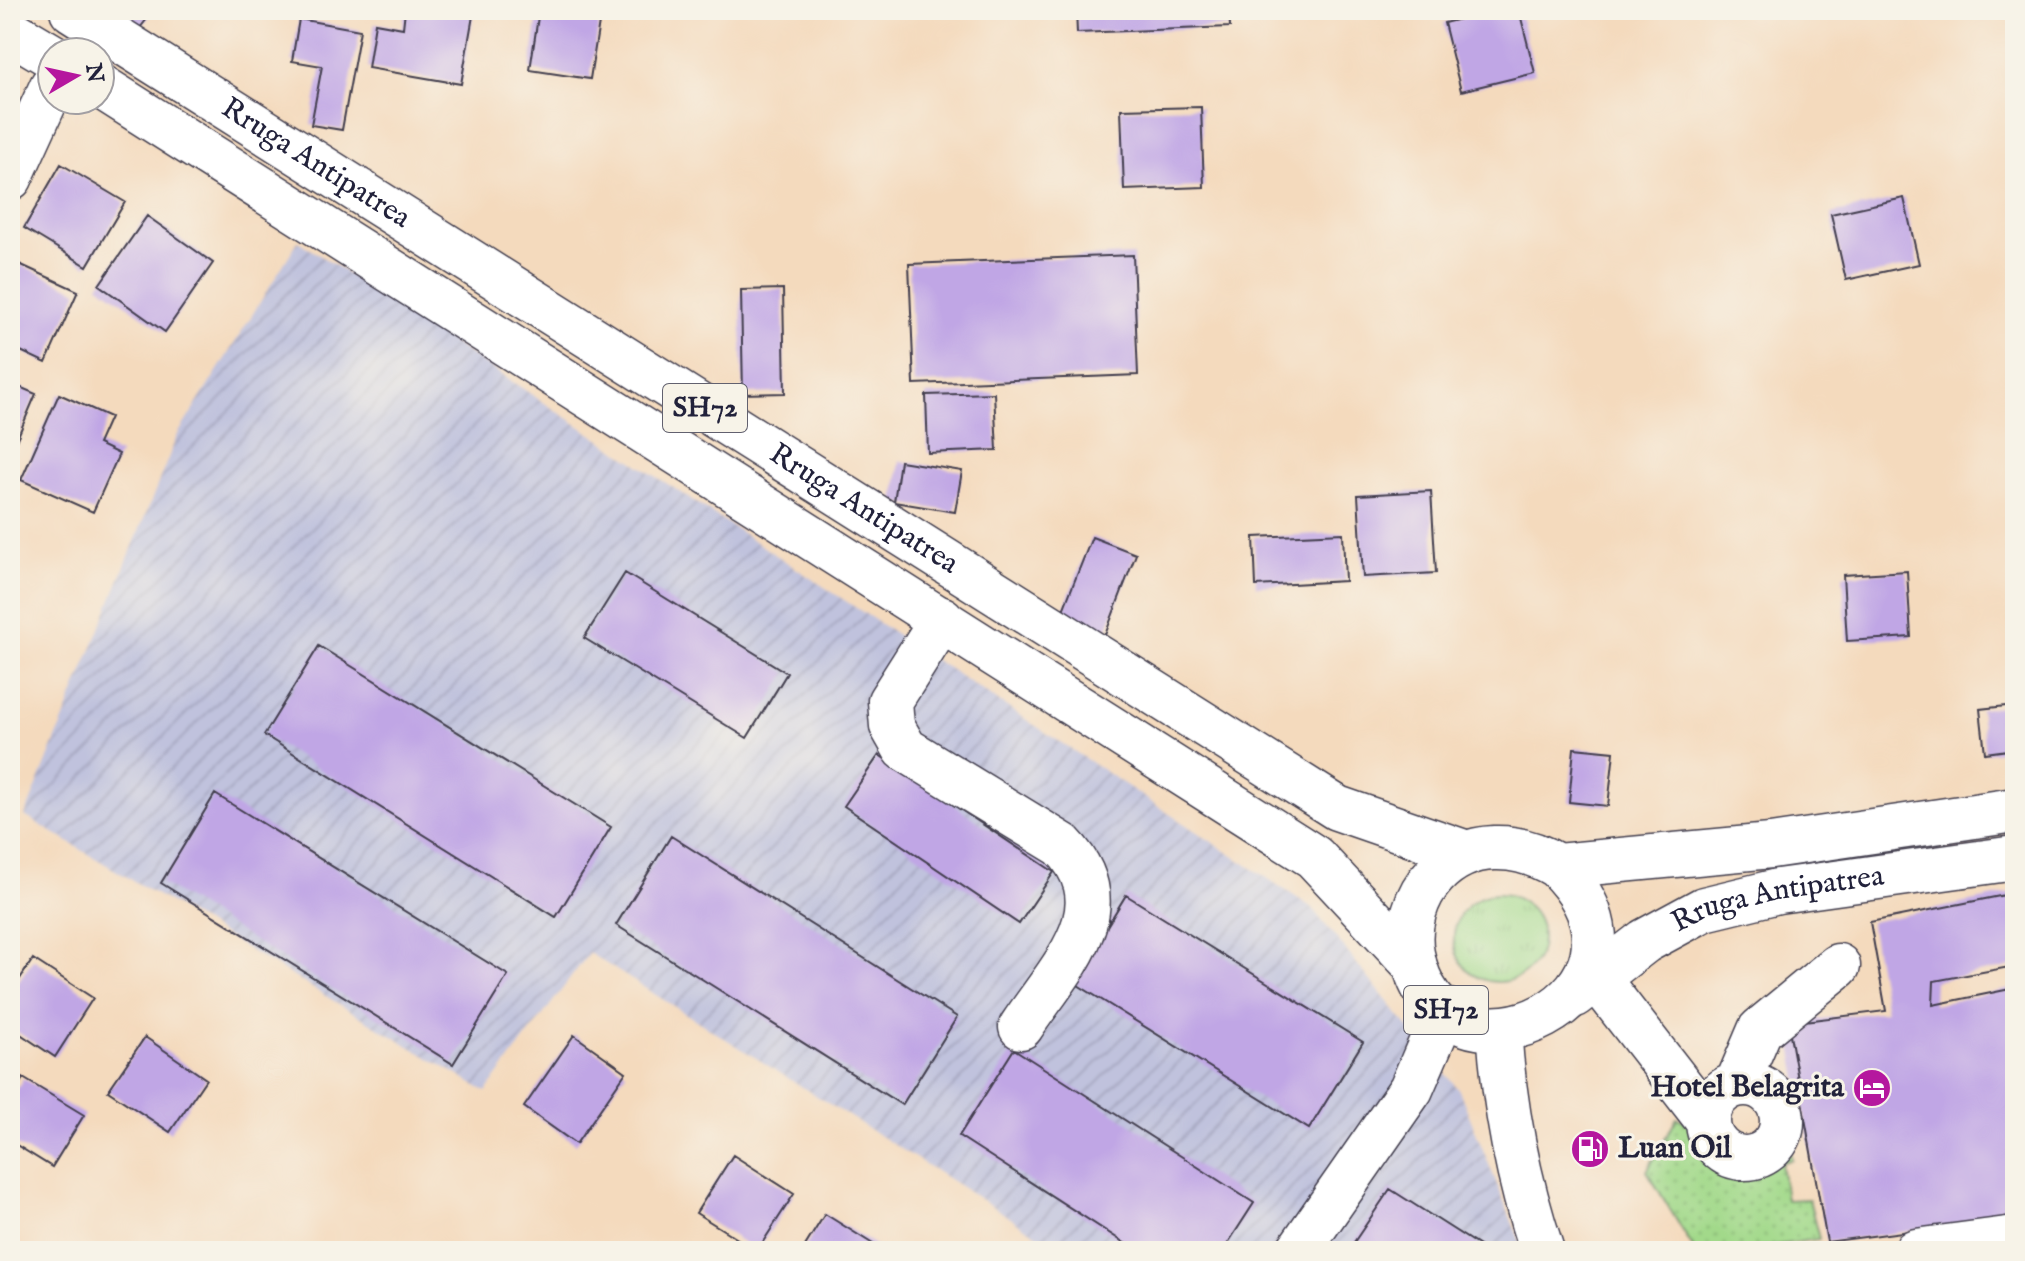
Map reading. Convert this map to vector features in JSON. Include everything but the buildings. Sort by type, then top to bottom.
[{"type":"main road","name":"Rruga Antipatrea","points":[[77,28],[1337,808],[1467,853]]},
{"type":"main road","points":[[10,31],[36,46]]},
{"type":"main road","name":"Rruga Antipatrea","points":[[116,96],[1314,857],[1414,964],[1432,997],[1445,1010],[1480,1027],[1499,1029],[1536,1023],[1645,941],[1704,909],[1778,891],[2015,858]]},
{"type":"main road","points":[[10,178],[38,116]]},
{"type":"main road","points":[[942,619],[890,701],[892,726],[905,749],[1062,845],[1081,864],[1091,894],[1086,926],[1021,1027]]},
{"type":"main road","name":"Rruga Antipatrea","points":[[1557,866],[1771,846],[2015,810]]},
{"type":"main road","name":"Rruga Antipatrea","points":[[1414,964],[1411,926],[1420,898],[1435,875],[1467,853],[1485,848],[1513,848],[1541,856],[1557,866],[1582,894],[1592,931],[1582,990]]},
{"type":"main road","points":[[1708,1121],[1716,1098],[1737,1084],[1760,1030],[1838,966]]},
{"type":"main road","points":[[1582,990],[1708,1121],[1715,1143],[1735,1157],[1758,1156],[1777,1142],[1783,1117],[1772,1095],[1749,1084],[1737,1084]]},
{"type":"main road","points":[[1298,1251],[1411,1089],[1445,1010]]},
{"type":"main road","points":[[1499,1029],[1504,1107],[1520,1184],[1542,1251]]},
{"type":"main road","points":[[1916,1251],[2015,1238]]},
{"type":"shaded area","points":[[298,241],[1311,907],[1459,1090],[1524,1251],[1063,1251],[589,953],[486,1092],[25,816],[177,436]]},
{"type":"green space","points":[[1498,894],[1515,897],[1529,907],[1539,921],[1542,938],[1539,955],[1529,969],[1515,979],[1498,982],[1481,979],[1467,969],[1457,955],[1454,938],[1457,921],[1467,907],[1481,897]]},
{"type":"green space","points":[[1677,1118],[1693,1124],[1710,1158],[1728,1167],[1766,1161],[1788,1147],[1792,1159],[1781,1163],[1786,1200],[1809,1199],[1819,1239],[1737,1251],[1695,1251],[1647,1171]]},
{"type":"place","name":"Hotel Belagrita","points":[[1872,1088]]},
{"type":"place","name":"Luan Oil","points":[[1590,1149]]}]
